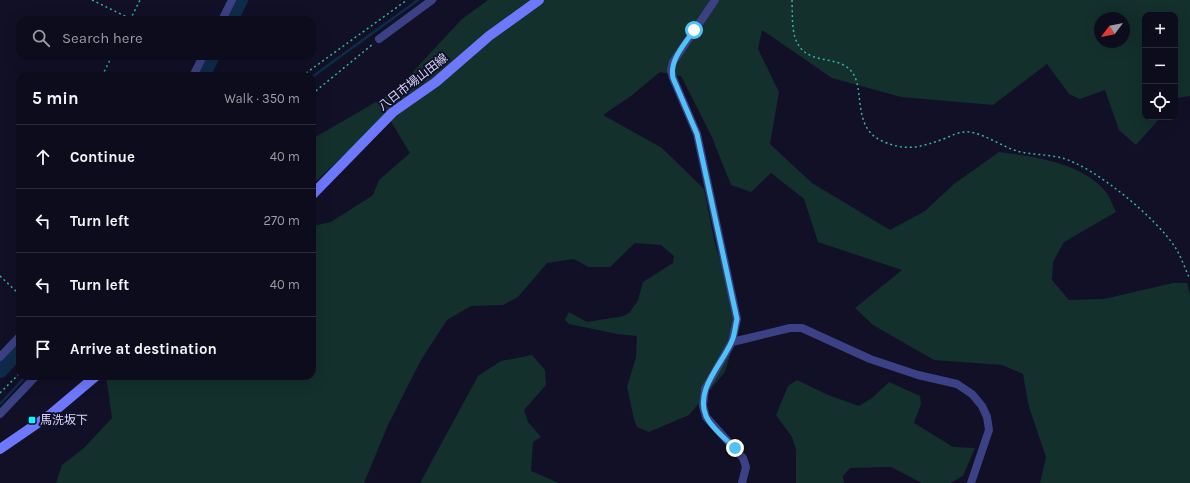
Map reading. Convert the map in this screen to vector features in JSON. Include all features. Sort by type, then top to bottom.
[{"type":"main road","name":"八日市場山田線","points":[[316,191],[393,112],[436,82],[490,36],[539,0]]},
{"type":"main road","points":[[1,446],[52,414],[91,380]]},
{"type":"street","points":[[224,16],[232,0]]},
{"type":"street","points":[[379,39],[432,0]]},
{"type":"street","points":[[715,0],[673,62],[671,70],[697,134],[736,308],[737,319],[732,342],[705,389],[703,406],[706,417],[743,458],[746,468],[742,483]]},
{"type":"street","points":[[195,72],[201,60]]},
{"type":"street","points":[[732,342],[790,328],[802,328],[870,359],[918,375],[957,384],[972,394],[982,406],[987,417],[988,430],[971,483]]},
{"type":"street","points":[[0,357],[16,340]]},
{"type":"street","points":[[0,414],[32,380]]},
{"type":"path","points":[[92,0],[123,16]]},
{"type":"path","points":[[133,16],[140,0]]},
{"type":"path","points":[[308,72],[407,0]]},
{"type":"path","points":[[792,0],[794,40],[801,50],[814,58],[841,63],[849,68],[856,77],[862,118],[868,129],[880,141],[900,148],[915,148],[958,133],[970,132],[1017,151],[1062,158],[1083,167],[1137,205],[1174,246],[1190,279]]},
{"type":"path","points":[[316,91],[379,39]]},
{"type":"path","points":[[104,72],[110,60]]},
{"type":"path","points":[[0,276],[16,291]]},
{"type":"path","points":[[0,393],[16,376]]},
{"type":"green space","points":[[488,0],[1190,0],[1190,96],[1178,98],[1178,12],[1142,12],[1142,120],[1158,120],[1136,145],[1119,130],[1105,90],[1080,99],[1069,94],[1047,64],[993,105],[901,97],[832,78],[762,30],[758,49],[779,92],[770,144],[812,183],[890,230],[925,211],[954,184],[999,152],[1028,156],[1059,163],[1074,169],[1099,184],[1108,195],[1116,212],[1064,242],[1053,262],[1052,280],[1069,300],[1104,299],[1173,283],[1187,283],[1190,295],[1190,483],[1040,483],[1046,457],[1029,407],[1023,374],[1002,365],[934,360],[873,325],[855,308],[902,270],[818,242],[804,199],[771,173],[751,192],[731,185],[711,135],[681,76],[660,72],[631,96],[603,115],[662,148],[704,189],[715,244],[740,323],[725,372],[689,415],[649,432],[637,427],[627,387],[636,357],[637,336],[617,334],[569,324],[565,320],[569,312],[587,322],[624,316],[630,312],[638,300],[643,282],[673,263],[674,256],[661,245],[635,243],[610,267],[588,267],[574,259],[547,263],[518,297],[503,305],[471,306],[447,320],[421,360],[388,425],[364,483],[56,483],[62,465],[84,448],[112,418],[107,380],[316,380],[316,225],[331,222],[373,195],[379,180],[410,153],[387,115],[316,181],[316,137],[395,91],[462,19]]},
{"type":"green space","points":[[532,355],[545,370],[546,385],[524,410],[528,422],[541,437],[533,442],[531,471],[559,483],[420,483],[478,376],[501,361]]},
{"type":"green space","points":[[797,380],[828,395],[859,406],[872,398],[889,382],[920,396],[921,404],[914,423],[953,447],[975,448],[963,476],[950,483],[922,483],[891,467],[850,468],[843,476],[844,483],[796,483],[796,450],[792,437],[776,415],[788,386]]},
{"type":"waterway","points":[[232,16],[240,0]]},
{"type":"waterway","points":[[316,74],[418,0]]},
{"type":"waterway","points":[[204,72],[210,60]]},
{"type":"waterway","points":[[0,370],[16,352]]},
{"type":"waterway","points":[[0,404],[22,380]]},
{"type":"place","name":"馬洗坂下","points":[[32,420]]},
{"type":"route","points":[[694,30],[673,62],[671,70],[697,134],[736,308],[737,319],[732,342],[705,389],[703,406],[706,417],[735,448]]}]
